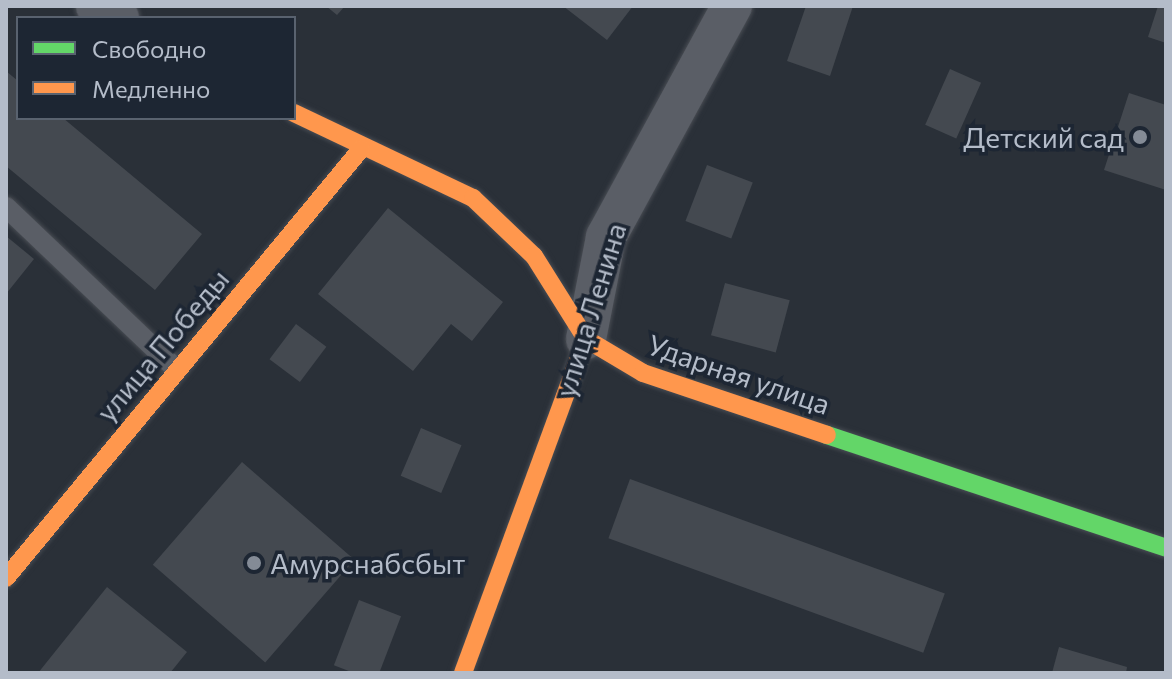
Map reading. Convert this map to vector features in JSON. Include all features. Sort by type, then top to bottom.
[{"type":"street","points":[[96,6],[115,16]]},
{"type":"street","name":"улица Ленина","points":[[463,673],[586,339],[606,237],[732,6]]},
{"type":"street","name":"Ударная улица","points":[[296,114],[361,149],[473,198],[534,256],[586,339],[643,373],[1166,548]]},
{"type":"street","name":"улица Победы","points":[[6,578],[361,149]]},
{"type":"lane","points":[[6,207],[177,370]]},
{"type":"building","points":[[326,6],[345,6],[337,15]]},
{"type":"building","points":[[563,6],[633,6],[607,40]]},
{"type":"building","points":[[806,6],[853,6],[830,76],[787,61]]},
{"type":"building","points":[[1158,6],[1166,6],[1166,43],[1148,37]]},
{"type":"building","points":[[950,69],[981,83],[956,139],[925,125]]},
{"type":"building","points":[[6,71],[16,79],[16,120],[65,120],[202,234],[155,290],[6,166]]},
{"type":"building","name":"Детский сад","points":[[1129,93],[1166,105],[1166,190],[1104,170]]},
{"type":"building","points":[[707,165],[753,183],[731,239],[685,221]]},
{"type":"building","points":[[388,208],[503,302],[472,341],[451,324],[413,371],[318,294]]},
{"type":"building","points":[[6,236],[34,259],[6,294]]},
{"type":"building","points":[[725,283],[790,300],[776,353],[711,335]]},
{"type":"building","points":[[296,324],[326,347],[300,382],[270,359]]},
{"type":"building","points":[[421,428],[462,445],[441,493],[401,476]]},
{"type":"building","name":"Амурснабсбыт","points":[[242,462],[354,560],[265,662],[153,565]]},
{"type":"building","points":[[630,479],[945,594],[923,653],[608,538]]},
{"type":"building","points":[[107,587],[187,652],[170,673],[38,673]]},
{"type":"building","points":[[359,600],[401,616],[379,673],[354,673],[334,665]]},
{"type":"building","points":[[1059,647],[1127,667],[1126,673],[1052,673]]},
{"type":"traffic: fast","points":[[827,435],[1166,548]]},
{"type":"traffic: slow","points":[[296,114],[473,198],[534,256],[586,339],[643,373],[827,435]]},
{"type":"traffic: slow","points":[[6,578],[361,149]]},
{"type":"traffic: slow","points":[[463,673],[586,339]]},
{"type":"place","name":"Детский сад","points":[[1140,137]]},
{"type":"place","name":"Амурснабсбыт","points":[[254,563]]}]
